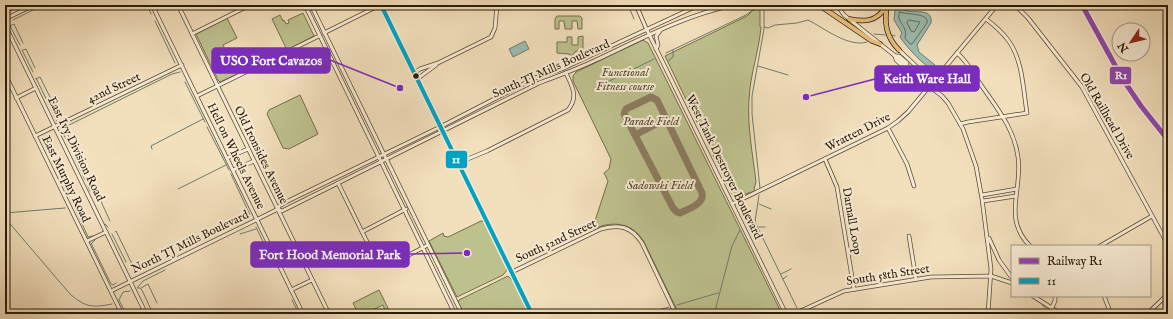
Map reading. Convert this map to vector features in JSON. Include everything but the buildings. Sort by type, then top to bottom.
[{"type":"main road","points":[[819,5],[872,41],[880,44]]},
{"type":"main road","points":[[849,19],[860,21],[873,18],[883,11],[887,5]]},
{"type":"main road","points":[[887,5],[885,22],[887,31],[891,40],[899,50]]},
{"type":"street","points":[[5,19],[34,5]]},
{"type":"street","name":"Hell on Wheels Avenue","points":[[152,5],[304,314]]},
{"type":"street","name":"Old Ironsides Avenue","points":[[178,5],[329,314]]},
{"type":"street","points":[[192,34],[250,5]]},
{"type":"street","points":[[305,5],[455,314]]},
{"type":"street","points":[[311,5],[462,314]]},
{"type":"street","points":[[314,26],[320,32],[324,33],[381,5],[532,314]]},
{"type":"street","points":[[414,73],[491,37],[495,28],[498,5]]},
{"type":"street","name":"West Tank Destroyer Boulevard","points":[[636,5],[656,49],[786,314]]},
{"type":"street","name":"South TJ Mills Boulevard","points":[[379,157],[535,78],[564,68],[646,28],[699,5]]},
{"type":"street","name":"South TJ Mills Boulevard","points":[[381,162],[525,89],[566,73],[649,34],[705,12],[734,5]]},
{"type":"street","points":[[837,5],[849,19],[947,100],[960,124],[975,160],[983,201],[991,276],[988,314]]},
{"type":"street","name":"Wratten Drive","points":[[732,204],[888,128],[903,117],[997,5]]},
{"type":"street","name":"Old Railhead Drive","points":[[1015,5],[1028,18],[1082,87],[1168,246]]},
{"type":"street","points":[[960,124],[1027,113],[1020,70],[1012,45],[1001,31],[986,19]]},
{"type":"street","name":"East Ivy Division Road","points":[[5,25],[146,314]]},
{"type":"street","points":[[656,49],[658,45],[656,36],[662,29]]},
{"type":"street","points":[[320,36],[323,36],[328,42]]},
{"type":"street","points":[[197,96],[320,36]]},
{"type":"street","points":[[899,50],[914,63],[927,79],[930,86]]},
{"type":"street","points":[[957,53],[965,60],[1004,116],[1011,131],[1017,150],[1019,172],[1018,189],[1014,208],[1016,222],[1022,236],[1029,245]]},
{"type":"street","points":[[417,79],[438,63]]},
{"type":"street","name":"42nd Street","points":[[35,136],[182,66]]},
{"type":"street","points":[[411,67],[420,69]]},
{"type":"street","points":[[458,163],[564,113],[570,108],[574,100],[574,92],[564,68]]},
{"type":"street","name":"East Murphy Road","points":[[5,74],[122,314]]},
{"type":"street","points":[[16,98],[36,88]]},
{"type":"street","points":[[888,128],[907,164],[914,186]]},
{"type":"street","points":[[227,158],[248,149]]},
{"type":"street","name":"North TJ Mills Boulevard","points":[[111,291],[257,220],[278,209],[279,206],[379,157]]},
{"type":"street","name":"Darnall Loop","points":[[825,159],[837,187],[854,289]]},
{"type":"street","points":[[233,170],[254,161]]},
{"type":"street","name":"North TJ Mills Boulevard","points":[[278,209],[282,211],[381,162]]},
{"type":"street","points":[[335,178],[377,262],[403,258],[428,245]]},
{"type":"street","points":[[982,196],[1018,189]]},
{"type":"street","points":[[983,201],[1016,196]]},
{"type":"street","points":[[362,232],[410,207]]},
{"type":"street","points":[[1102,245],[1152,216]]},
{"type":"street","name":"South 52nd Street","points":[[512,272],[601,229],[619,226],[631,231],[642,243],[676,314]]},
{"type":"street","points":[[87,241],[106,232]]},
{"type":"street","points":[[987,233],[999,260],[1011,277]]},
{"type":"street","points":[[909,236],[916,279]]},
{"type":"street","name":"South 58th Street","points":[[794,314],[835,294],[854,289],[916,279],[939,276],[991,276],[1011,283]]},
{"type":"street","points":[[292,290],[312,280]]},
{"type":"street","points":[[1147,314],[1168,294]]},
{"type":"street","points":[[1035,297],[1061,314]]},
{"type":"street","points":[[1052,307],[1055,302],[1055,297]]},
{"type":"street","points":[[1104,297],[1111,314]]},
{"type":"green space","points":[[760,8],[761,27],[751,81],[749,109],[756,182],[754,189],[755,191],[736,197],[732,194],[665,56],[747,16],[753,10]]},
{"type":"green space","points":[[303,13],[314,36],[287,50],[272,19],[280,15],[286,24],[289,23],[288,20]]},
{"type":"green space","points":[[557,16],[580,16],[582,18],[582,29],[578,29],[577,21],[572,21],[572,29],[565,29],[564,21],[559,21],[559,29],[555,29],[555,19]]},
{"type":"green space","points":[[227,18],[237,38],[223,45],[237,74],[220,82],[196,34]]},
{"type":"green space","points":[[583,36],[583,48],[581,51],[576,51],[572,56],[569,54],[557,53],[557,42],[567,42],[567,37],[572,37],[572,45],[578,45],[578,37]]},
{"type":"green space","name":"Sadowski Field","points":[[643,40],[648,43],[782,314],[679,314],[644,242],[634,231],[628,227],[615,224],[601,226],[594,229],[593,227],[608,181],[604,173],[609,169],[611,159],[573,81],[573,76],[576,72]]},
{"type":"green space","points":[[300,95],[318,134],[289,149],[283,148],[267,114],[269,110]]},
{"type":"green space","points":[[481,221],[485,222],[507,267],[507,270],[503,275],[457,297],[429,241],[443,233],[444,236],[448,237]]},
{"type":"green space","points":[[508,276],[513,281],[530,314],[464,314],[458,302],[459,300]]},
{"type":"green space","points":[[379,290],[391,314],[378,314],[385,310],[383,305],[364,314],[358,314],[353,303]]},
{"type":"water","points":[[898,6],[907,11],[927,13],[931,18],[931,23],[917,45],[919,52],[935,65],[934,69],[930,68],[921,61],[900,37],[902,33],[894,20],[895,10]]},
{"type":"water","points":[[525,41],[529,49],[513,57],[509,49]]},
{"type":"waterway","points":[[5,13],[24,5]]},
{"type":"waterway","points":[[13,20],[43,5]]},
{"type":"waterway","points":[[147,5],[151,14]]},
{"type":"waterway","points":[[628,5],[634,19]]},
{"type":"waterway","points":[[666,53],[746,15],[760,5]]},
{"type":"waterway","points":[[760,188],[752,114],[752,96],[764,29],[764,5]]},
{"type":"waterway","points":[[764,27],[768,28],[775,25],[797,23],[808,20],[845,40],[860,43],[867,42]]},
{"type":"waterway","points":[[155,21],[175,63]]},
{"type":"waterway","points":[[9,24],[20,45]]},
{"type":"waterway","points":[[10,26],[14,24],[23,43]]},
{"type":"waterway","points":[[874,34],[885,35]]},
{"type":"waterway","points":[[23,50],[26,49],[35,68]]},
{"type":"waterway","points":[[22,50],[33,72]]},
{"type":"waterway","points":[[668,61],[673,57],[673,50]]},
{"type":"waterway","points":[[595,88],[654,59]]},
{"type":"waterway","points":[[758,66],[788,75]]},
{"type":"waterway","points":[[70,147],[61,129],[172,74],[180,72]]},
{"type":"waterway","points":[[36,79],[40,77],[58,113]]},
{"type":"waterway","points":[[36,78],[57,121]]},
{"type":"waterway","points":[[185,82],[205,122]]},
{"type":"waterway","points":[[152,149],[151,146],[203,119]]},
{"type":"waterway","points":[[207,127],[229,170]]},
{"type":"waterway","points":[[63,132],[66,131],[75,150]]},
{"type":"waterway","points":[[77,156],[75,158],[85,180]]},
{"type":"waterway","points":[[77,156],[87,174]]},
{"type":"waterway","points":[[178,189],[226,165]]},
{"type":"waterway","points":[[231,174],[250,215]]},
{"type":"waterway","points":[[92,185],[93,184],[110,221]]},
{"type":"waterway","points":[[88,186],[90,191]]},
{"type":"waterway","points":[[759,195],[755,222],[797,308]]},
{"type":"waterway","points":[[759,204],[771,209]]},
{"type":"waterway","points":[[5,213],[65,208]]},
{"type":"waterway","points":[[76,210],[88,237]]},
{"type":"waterway","points":[[5,218],[70,294],[80,302],[89,305],[99,306],[112,304]]},
{"type":"waterway","points":[[749,225],[755,222]]},
{"type":"waterway","points":[[105,224],[108,227]]},
{"type":"waterway","points":[[256,227],[264,244]]},
{"type":"waterway","points":[[759,227],[765,227]]},
{"type":"waterway","points":[[240,234],[256,229]]},
{"type":"waterway","points":[[716,314],[716,307],[732,246],[740,230]]},
{"type":"waterway","points":[[115,232],[116,231],[134,268]]},
{"type":"waterway","points":[[112,234],[126,262]]},
{"type":"waterway","points":[[88,237],[93,236]]},
{"type":"waterway","points":[[91,244],[95,240]]},
{"type":"waterway","points":[[91,243],[111,284],[113,285],[116,283]]},
{"type":"waterway","points":[[781,274],[791,269]]},
{"type":"waterway","points":[[153,314],[142,290],[137,288],[143,281],[165,270]]},
{"type":"waterway","points":[[783,279],[787,276]]},
{"type":"waterway","points":[[141,288],[148,284],[157,303]]},
{"type":"waterway","points":[[119,300],[123,292],[130,291]]},
{"type":"waterway","points":[[677,305],[718,293]]},
{"type":"waterway","points":[[119,300],[126,314]]},
{"type":"waterway","points":[[292,300],[299,314]]},
{"type":"waterway","points":[[1042,305],[1050,312]]},
{"type":"waterway","points":[[645,314],[669,307]]},
{"type":"waterway","points":[[1049,309],[1050,314]]},
{"type":"waterway","points":[[483,311],[492,314]]},
{"type":"waterway","points":[[805,314],[810,311]]},
{"type":"taxiway","points":[[651,97],[657,100],[702,193],[699,203],[680,213],[673,208],[624,114],[626,109],[651,97]]},
{"type":"taxiway","points":[[635,135],[666,119]]},
{"type":"rail line","name":"R1","points":[[1082,5],[1122,78],[1141,106],[1168,140]]},
{"type":"transit line","name":"11","points":[[381,5],[532,314]]},
{"type":"place","name":"USO Fort Cavazos","points":[[400,88]]},
{"type":"place","name":"Keith Ware Hall","points":[[806,97]]},
{"type":"place","name":"Fort Hood Memorial Park","points":[[467,253]]},
{"type":"park label","name":"Functional Fitness course","points":[[625,79]]},
{"type":"park label","name":"Parade Field","points":[[651,121]]}]
